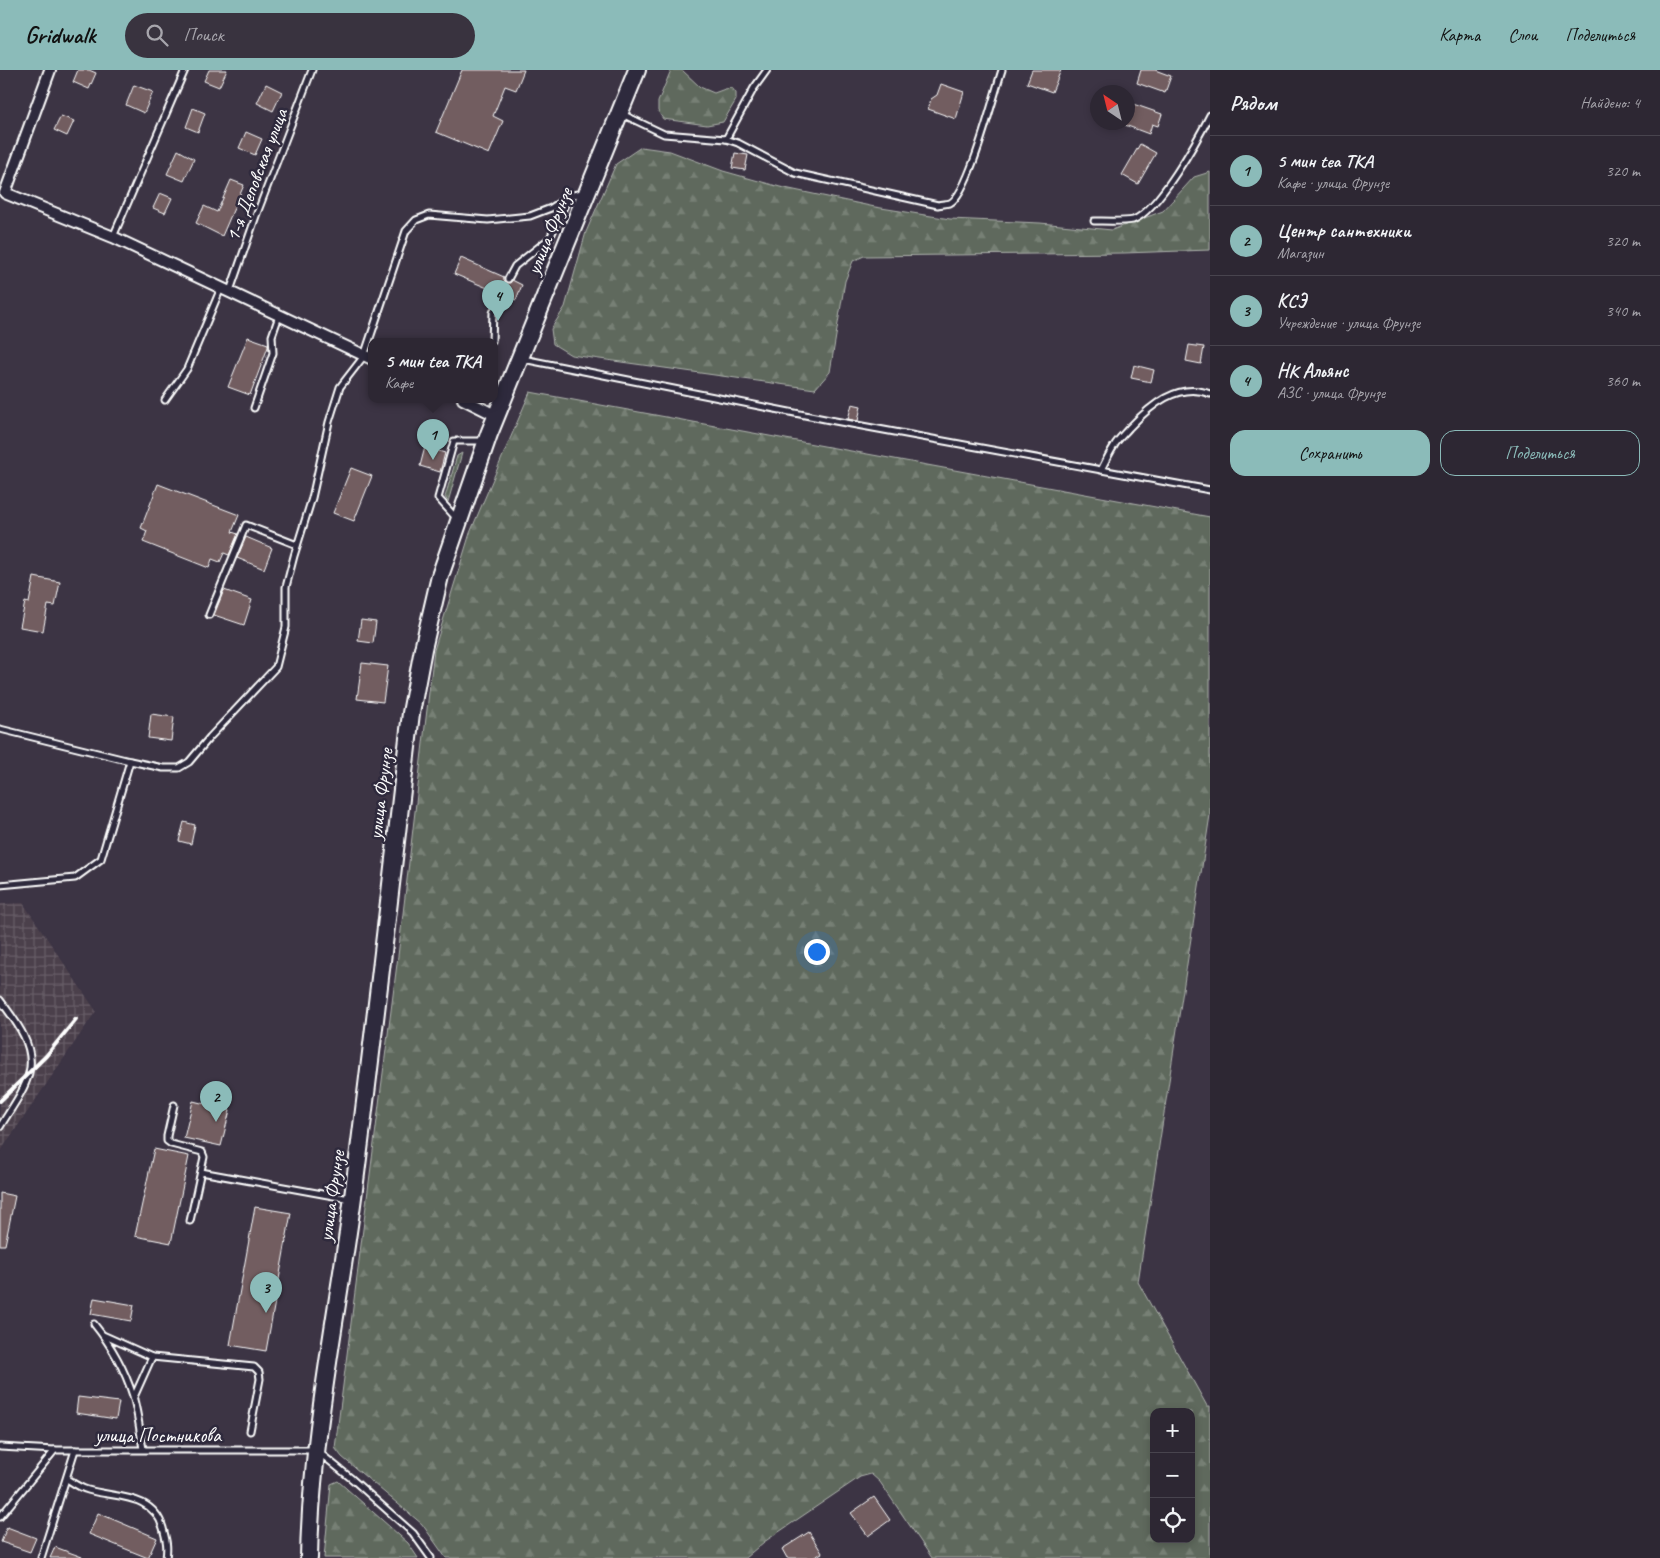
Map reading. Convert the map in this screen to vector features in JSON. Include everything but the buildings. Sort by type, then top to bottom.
[{"type":"main road","name":"улица Фрунзе","points":[[309,1558],[310,1513],[316,1450],[352,1199],[411,713],[423,649],[440,576],[496,412],[520,358],[637,70]]},
{"type":"street","points":[[50,70],[5,193],[114,236],[368,358]]},
{"type":"street","points":[[473,403],[496,412]]},
{"type":"lane","points":[[114,236],[185,70]]},
{"type":"lane","name":"1-я Деповская улица","points":[[165,400],[187,369],[226,289],[312,70]]},
{"type":"lane","points":[[726,139],[754,88],[767,70]]},
{"type":"lane","points":[[619,112],[664,134],[726,139],[762,155],[795,173],[938,205],[950,203],[961,190],[971,168],[1002,70]]},
{"type":"lane","points":[[1094,221],[1133,220],[1148,209],[1168,186],[1210,115]]},
{"type":"lane","points":[[374,338],[406,231],[416,220],[429,215],[488,220],[530,216],[552,208],[569,196],[588,192]]},
{"type":"lane","points":[[508,279],[515,266],[550,238],[569,196]]},
{"type":"lane","points":[[492,338],[493,312],[501,294]]},
{"type":"lane","points":[[254,408],[273,353],[272,336],[279,316]]},
{"type":"lane","points":[[0,729],[163,768],[179,768],[189,762],[276,666],[286,627],[286,586],[312,498],[328,422],[340,387],[368,358]]},
{"type":"lane","points":[[520,358],[835,421],[1210,490]]},
{"type":"lane","points":[[1101,470],[1114,445],[1134,422],[1157,403],[1173,394],[1188,390],[1201,390],[1210,394]]},
{"type":"lane","points":[[459,522],[438,498],[454,441],[487,441]]},
{"type":"lane","points":[[209,615],[246,524],[297,545]]},
{"type":"lane","points":[[0,885],[75,878],[101,859],[130,761]]},
{"type":"lane","points":[[0,1000],[15,1019],[25,1038],[30,1071],[23,1089],[0,1127]]},
{"type":"lane","points":[[174,1105],[167,1136],[168,1141],[171,1144],[202,1152],[204,1157],[190,1222]]},
{"type":"lane","points":[[201,1172],[352,1199]]},
{"type":"lane","points":[[94,1324],[103,1335],[124,1371],[134,1397],[143,1450]]},
{"type":"lane","points":[[103,1335],[152,1357],[254,1367],[259,1372],[260,1379],[250,1431]]},
{"type":"lane","points":[[134,1397],[152,1357]]},
{"type":"lane","name":"улица Постникова","points":[[0,1448],[55,1450],[316,1450]]},
{"type":"lane","points":[[0,1517],[55,1450]]},
{"type":"lane","points":[[41,1558],[75,1450]]},
{"type":"lane","points":[[316,1450],[414,1533],[431,1558]]},
{"type":"lane","points":[[67,1479],[86,1490],[129,1497],[154,1510],[161,1522],[168,1546],[166,1558]]},
{"type":"shaded area","points":[[23,903],[96,1011],[0,1152],[0,904]]},
{"type":"green space","points":[[671,70],[682,70],[700,87],[714,93],[732,88],[736,93],[736,100],[723,122],[707,125],[663,119],[658,111],[658,102]]},
{"type":"green space","points":[[641,147],[670,151],[723,171],[780,187],[875,207],[950,219],[1040,223],[1112,230],[1163,211],[1194,177],[1210,172],[1210,250],[1124,253],[864,256],[853,261],[845,281],[830,372],[815,389],[571,355],[553,344],[551,329],[565,307],[586,232],[616,164]]},
{"type":"green space","points":[[530,392],[1210,517],[1210,815],[1138,1282],[1207,1406],[1210,1406],[1210,1558],[932,1558],[880,1482],[871,1474],[860,1477],[764,1542],[745,1558],[446,1558],[422,1524],[342,1457],[335,1448],[398,956],[434,650],[470,533]]},
{"type":"green space","points":[[462,453],[448,502],[445,497],[457,456]]},
{"type":"green space","points":[[338,1481],[408,1543],[418,1558],[324,1558],[331,1484]]},
{"type":"railway","points":[[0,1101],[46,1056],[76,1019]]},
{"type":"place","name":"НК Альянс","points":[[498,321]]},
{"type":"place","name":"5 мин tea TKA","points":[[433,460]]},
{"type":"place","name":"Центр сантехники","points":[[216,1122]]},
{"type":"place","name":"КСЭ","points":[[266,1313]]}]
